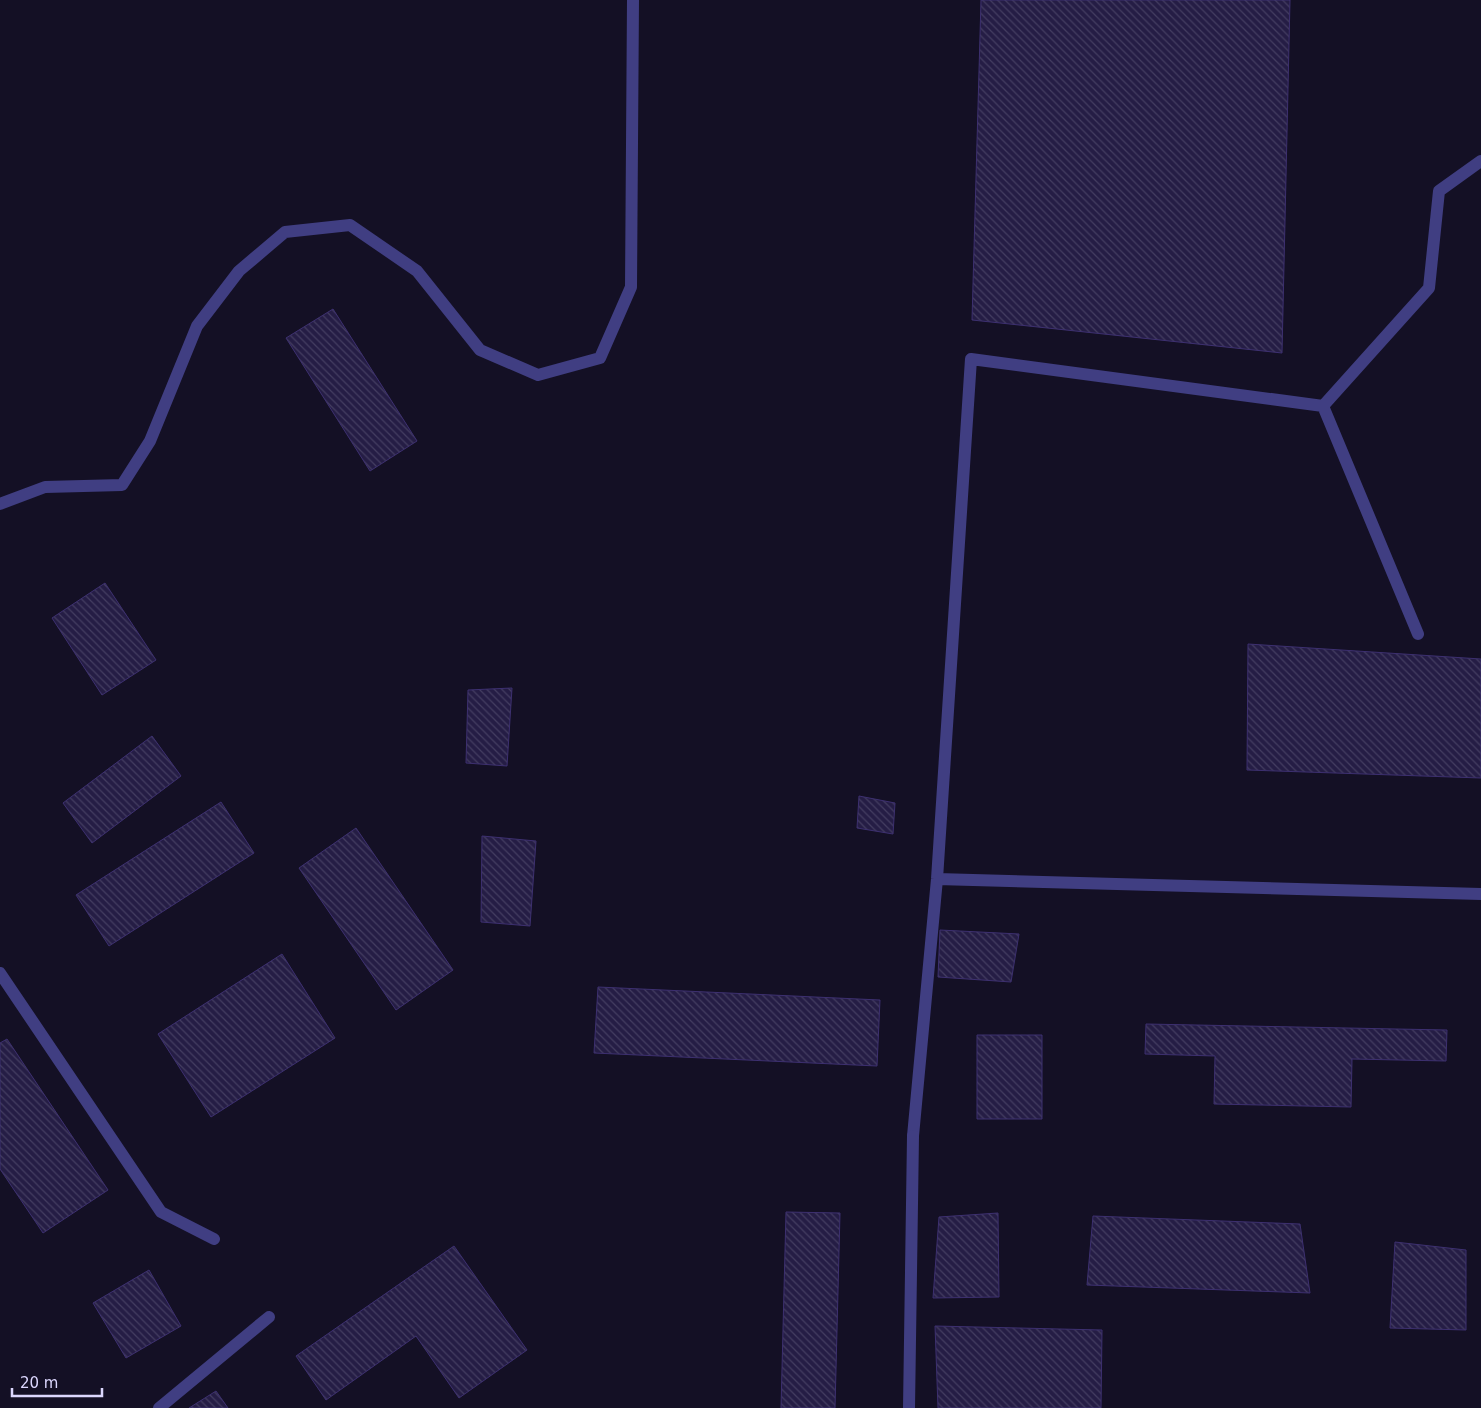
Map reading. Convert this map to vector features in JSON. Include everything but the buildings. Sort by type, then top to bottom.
[{"type":"street","points":[[0,504],[44,487],[122,485],[150,441],[197,326],[238,271],[285,232],[350,226],[417,271],[480,350],[538,375],[600,358],[631,287],[633,0]]},
{"type":"street","points":[[1323,406],[1429,288],[1439,192],[1481,161]]},
{"type":"street","points":[[909,1408],[913,1136],[937,879],[971,359],[1323,406]]},
{"type":"street","points":[[1323,406],[1418,634]]},
{"type":"street","points":[[937,879],[1481,894]]},
{"type":"street","points":[[0,973],[161,1212],[214,1239]]},
{"type":"street","points":[[160,1408],[269,1317]]}]
